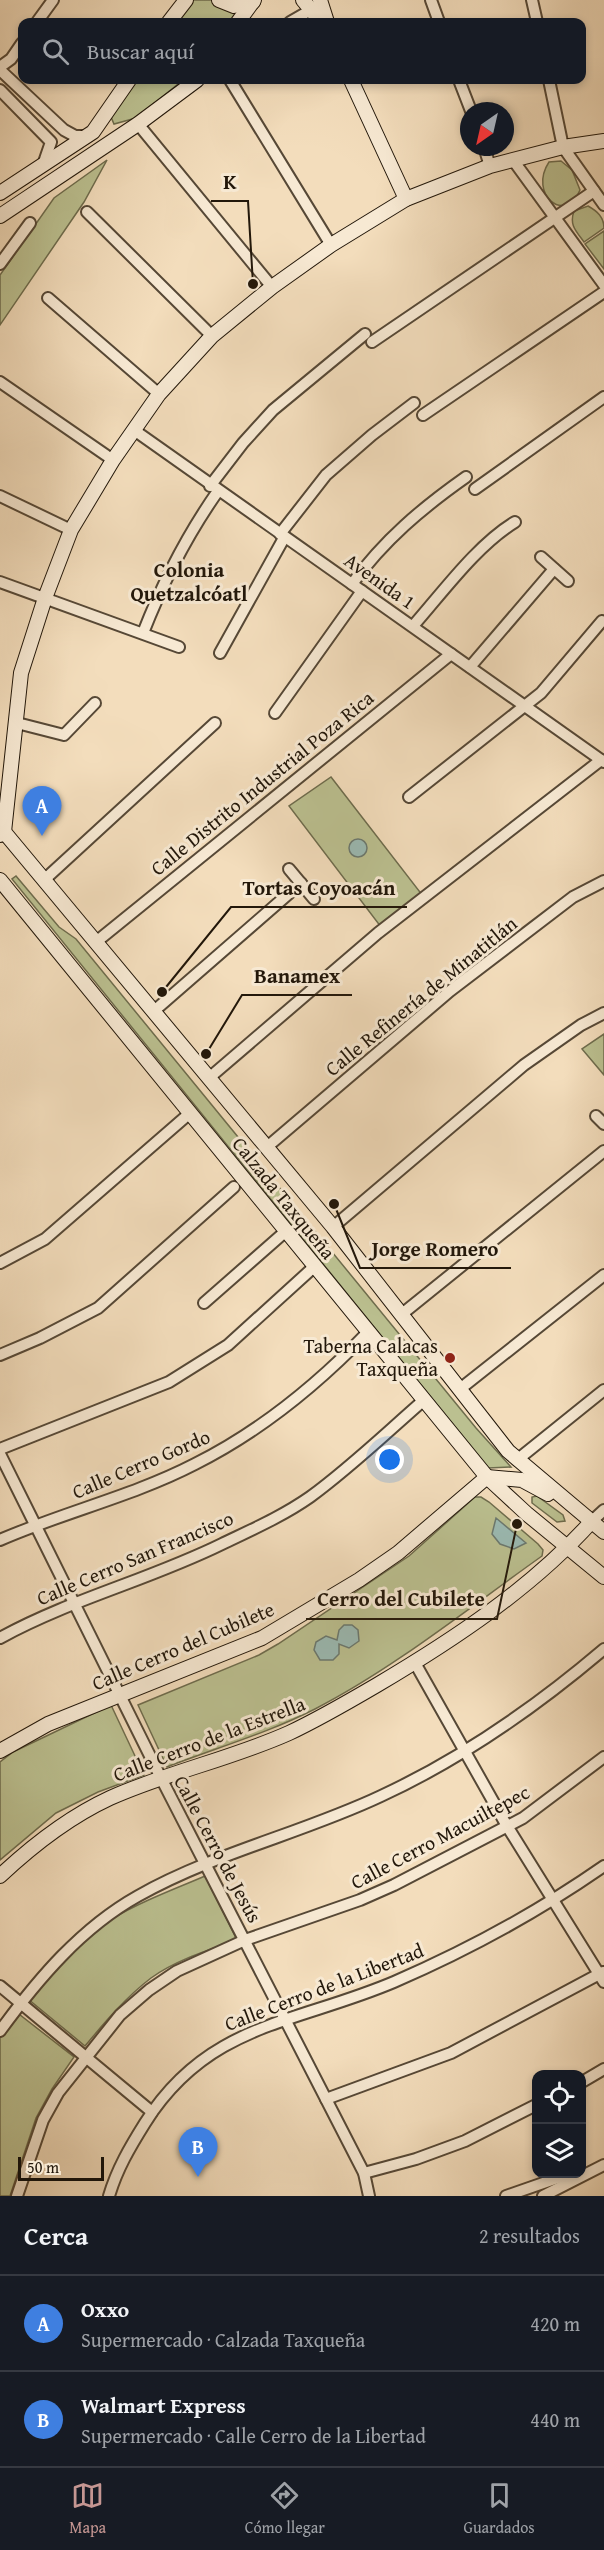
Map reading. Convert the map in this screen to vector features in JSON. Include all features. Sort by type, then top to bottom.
[{"type":"street","points":[[40,18],[53,0]]},
{"type":"street","points":[[172,18],[186,0]]},
{"type":"street","points":[[219,0],[234,6],[254,1]]},
{"type":"street","points":[[431,0],[438,18]]},
{"type":"street","points":[[532,0],[536,18]]},
{"type":"street","points":[[241,18],[254,1]]},
{"type":"street","points":[[295,18],[316,3]]},
{"type":"street","points":[[316,3],[320,18]]},
{"type":"street","points":[[316,3],[325,18]]},
{"type":"street","points":[[18,49],[0,69],[64,130],[75,136],[88,136]]},
{"type":"street","points":[[0,193],[88,136],[126,84]]},
{"type":"street","points":[[0,216],[138,124],[193,84]]},
{"type":"street","points":[[232,84],[331,245]]},
{"type":"street","points":[[353,84],[406,199]]},
{"type":"street","points":[[461,84],[468,102]]},
{"type":"street","points":[[550,84],[563,147],[604,205]]},
{"type":"street","points":[[0,90],[51,142],[43,165]]},
{"type":"street","points":[[138,124],[272,287]]},
{"type":"street","points":[[1,831],[17,723],[21,673],[45,598],[71,530],[113,460],[159,394],[212,336],[272,287],[331,245],[406,199],[490,166],[563,147],[604,141]]},
{"type":"street","points":[[487,156],[490,166]]},
{"type":"street","points":[[513,160],[604,285]]},
{"type":"street","points":[[143,633],[159,593],[214,488],[243,443],[273,410],[368,338],[594,191]]},
{"type":"street","points":[[87,212],[212,336]]},
{"type":"street","points":[[0,264],[30,223]]},
{"type":"street","points":[[423,415],[604,292]]},
{"type":"street","points":[[48,298],[159,394]]},
{"type":"street","points":[[0,382],[113,460]]},
{"type":"street","points":[[475,489],[604,398]]},
{"type":"street","points":[[220,653],[282,536],[326,474],[414,403]]},
{"type":"street","name":"Avenida 1","points":[[134,430],[603,761]]},
{"type":"street","points":[[352,584],[388,539],[427,504],[466,477]]},
{"type":"street","points":[[0,496],[71,530]]},
{"type":"street","points":[[413,626],[503,529],[515,522]]},
{"type":"street","points":[[541,557],[568,581]]},
{"type":"street","points":[[470,667],[554,569]]},
{"type":"street","points":[[0,582],[179,646]]},
{"type":"street","points":[[275,713],[362,591]]},
{"type":"street","points":[[409,796],[541,693],[602,621]]},
{"type":"street","name":"Calle Distrito Industrial Poza Rica","points":[[96,942],[451,654]]},
{"type":"street","points":[[17,723],[64,735],[95,703]]},
{"type":"street","points":[[44,880],[216,723]]},
{"type":"street","points":[[209,1078],[378,933],[603,761]]},
{"type":"street","name":"Calzada Taxqueña","points":[[1,831],[333,1227],[517,1460],[604,1532]]},
{"type":"street","points":[[289,868],[314,899]]},
{"type":"street","name":"Calzada Taxqueña","points":[[0,880],[487,1477],[527,1514],[569,1546],[604,1577]]},
{"type":"street","name":"Calle Refinería de Minatitlán","points":[[267,1147],[450,991],[573,897],[604,881]]},
{"type":"street","points":[[154,1011],[301,883]]},
{"type":"street","points":[[333,1227],[524,1065],[581,1025],[604,1013]]},
{"type":"street","points":[[0,1263],[45,1239],[190,1113]]},
{"type":"street","points":[[402,1314],[604,1151]]},
{"type":"street","points":[[0,1355],[40,1338],[98,1308],[234,1187]]},
{"type":"street","points":[[204,1303],[286,1231]]},
{"type":"street","points":[[0,1449],[169,1382],[228,1345],[315,1266]]},
{"type":"street","points":[[460,1389],[604,1275]]},
{"type":"street","name":"Calle Cerro Gordo","points":[[0,1540],[194,1465],[249,1435],[318,1381],[368,1332]]},
{"type":"street","points":[[517,1460],[604,1390]]},
{"type":"street","name":"Calle Cerro San Francisco","points":[[0,1638],[74,1603],[179,1564],[309,1498],[424,1400]]},
{"type":"street","name":"Calle Cerro de Jesús","points":[[0,1454],[161,1778],[364,2174],[369,2196]]},
{"type":"street","points":[[487,1477],[522,1480],[577,1508]]},
{"type":"street","name":"Calle Cerro del Cubilete","points":[[0,1752],[48,1724],[262,1638],[312,1609],[398,1553],[487,1477]]},
{"type":"street","name":"Calle Cerro de la Estrella","points":[[0,1876],[63,1824],[110,1798],[289,1733],[415,1663],[470,1625],[569,1546],[604,1509]]},
{"type":"street","points":[[0,2031],[60,1956],[100,1922],[138,1896],[207,1865],[374,1800],[464,1751],[544,1697],[604,1649]]},
{"type":"street","points":[[326,2098],[451,2053],[602,1976],[507,1826],[415,1663]]},
{"type":"street","name":"Calle Cerro Macuiltepec","points":[[17,2196],[43,2120],[58,2093],[120,2015],[149,1990],[177,1971],[245,1940],[360,1900],[523,1818],[604,1757]]},
{"type":"street","name":"Calle Cerro de la Libertad","points":[[109,2196],[116,2174],[152,2112],[193,2065],[218,2048],[286,2019],[386,1985],[431,1966],[553,1901],[604,1866]]},
{"type":"street","points":[[0,1986],[152,2112]]},
{"type":"street","points":[[586,2080],[604,2069]]},
{"type":"street","points":[[364,2174],[416,2159],[465,2141],[532,2108]]},
{"type":"street","points":[[586,2168],[604,2163]]},
{"type":"street","points":[[543,2196],[604,2163]]},
{"type":"street","points":[[506,2196],[558,2178]]},
{"type":"green space","points":[[190,0],[244,0],[236,18],[176,18]]},
{"type":"green space","points":[[132,84],[178,84],[136,118],[114,124],[111,117]]},
{"type":"green space","points":[[107,160],[84,202],[0,325],[0,275],[54,198]]},
{"type":"green space","points":[[561,161],[572,170],[580,190],[574,200],[566,205],[558,205],[551,201],[543,185],[544,174],[549,162]]},
{"type":"green space","points":[[588,206],[599,215],[604,228],[584,242],[574,228],[572,220],[574,211]]},
{"type":"green space","points":[[604,231],[604,269],[585,244]]},
{"type":"green space","points":[[331,777],[423,896],[381,927],[289,806]]},
{"type":"green space","points":[[16,876],[59,927],[76,939],[476,1428],[511,1467],[488,1468],[12,879]]},
{"type":"green space","points":[[604,1034],[604,1075],[582,1049]]},
{"type":"green space","points":[[537,1496],[563,1515],[565,1521],[557,1522],[532,1503],[532,1497]]},
{"type":"green space","points":[[475,1497],[481,1497],[489,1502],[538,1544],[543,1550],[542,1556],[431,1637],[344,1693],[279,1726],[167,1767],[138,1705],[259,1655],[278,1644],[409,1556]]},
{"type":"green space","points":[[111,1705],[144,1775],[98,1792],[56,1813],[0,1860],[0,1762],[13,1752]]},
{"type":"green space","points":[[205,1876],[237,1940],[182,1961],[151,1978],[124,2002],[85,2046],[28,1999],[71,1952],[111,1919],[137,1905]]},
{"type":"green space","points":[[15,2011],[74,2057],[36,2118],[10,2196],[0,2196],[0,2030]]},
{"type":"water","points":[[358,839],[364,842],[367,848],[364,854],[358,857],[352,854],[349,848],[352,842]]},
{"type":"water","points":[[496,1518],[526,1543],[514,1549],[500,1544],[492,1534]]},
{"type":"water","points":[[344,1625],[352,1625],[358,1630],[359,1641],[349,1648],[339,1644],[339,1654],[333,1660],[320,1660],[314,1650],[316,1642],[326,1636],[337,1640],[339,1630]]},
{"type":"place","name":"K","points":[[253,284]]},
{"type":"place","name":"Oxxo","points":[[42,836]]},
{"type":"place","name":"Tortas Coyoacán","points":[[162,992]]},
{"type":"place","name":"Banamex","points":[[206,1054]]},
{"type":"place","name":"Jorge Romero","points":[[334,1204]]},
{"type":"place","name":"Taberna Calacas Taxqueña","points":[[450,1358]]},
{"type":"place","name":"Cerro del Cubilete","points":[[517,1524]]},
{"type":"place","name":"Walmart Express","points":[[198,2177]]},
{"type":"district","name":"Colonia Quetzalcóatl","points":[[189,582]]}]
